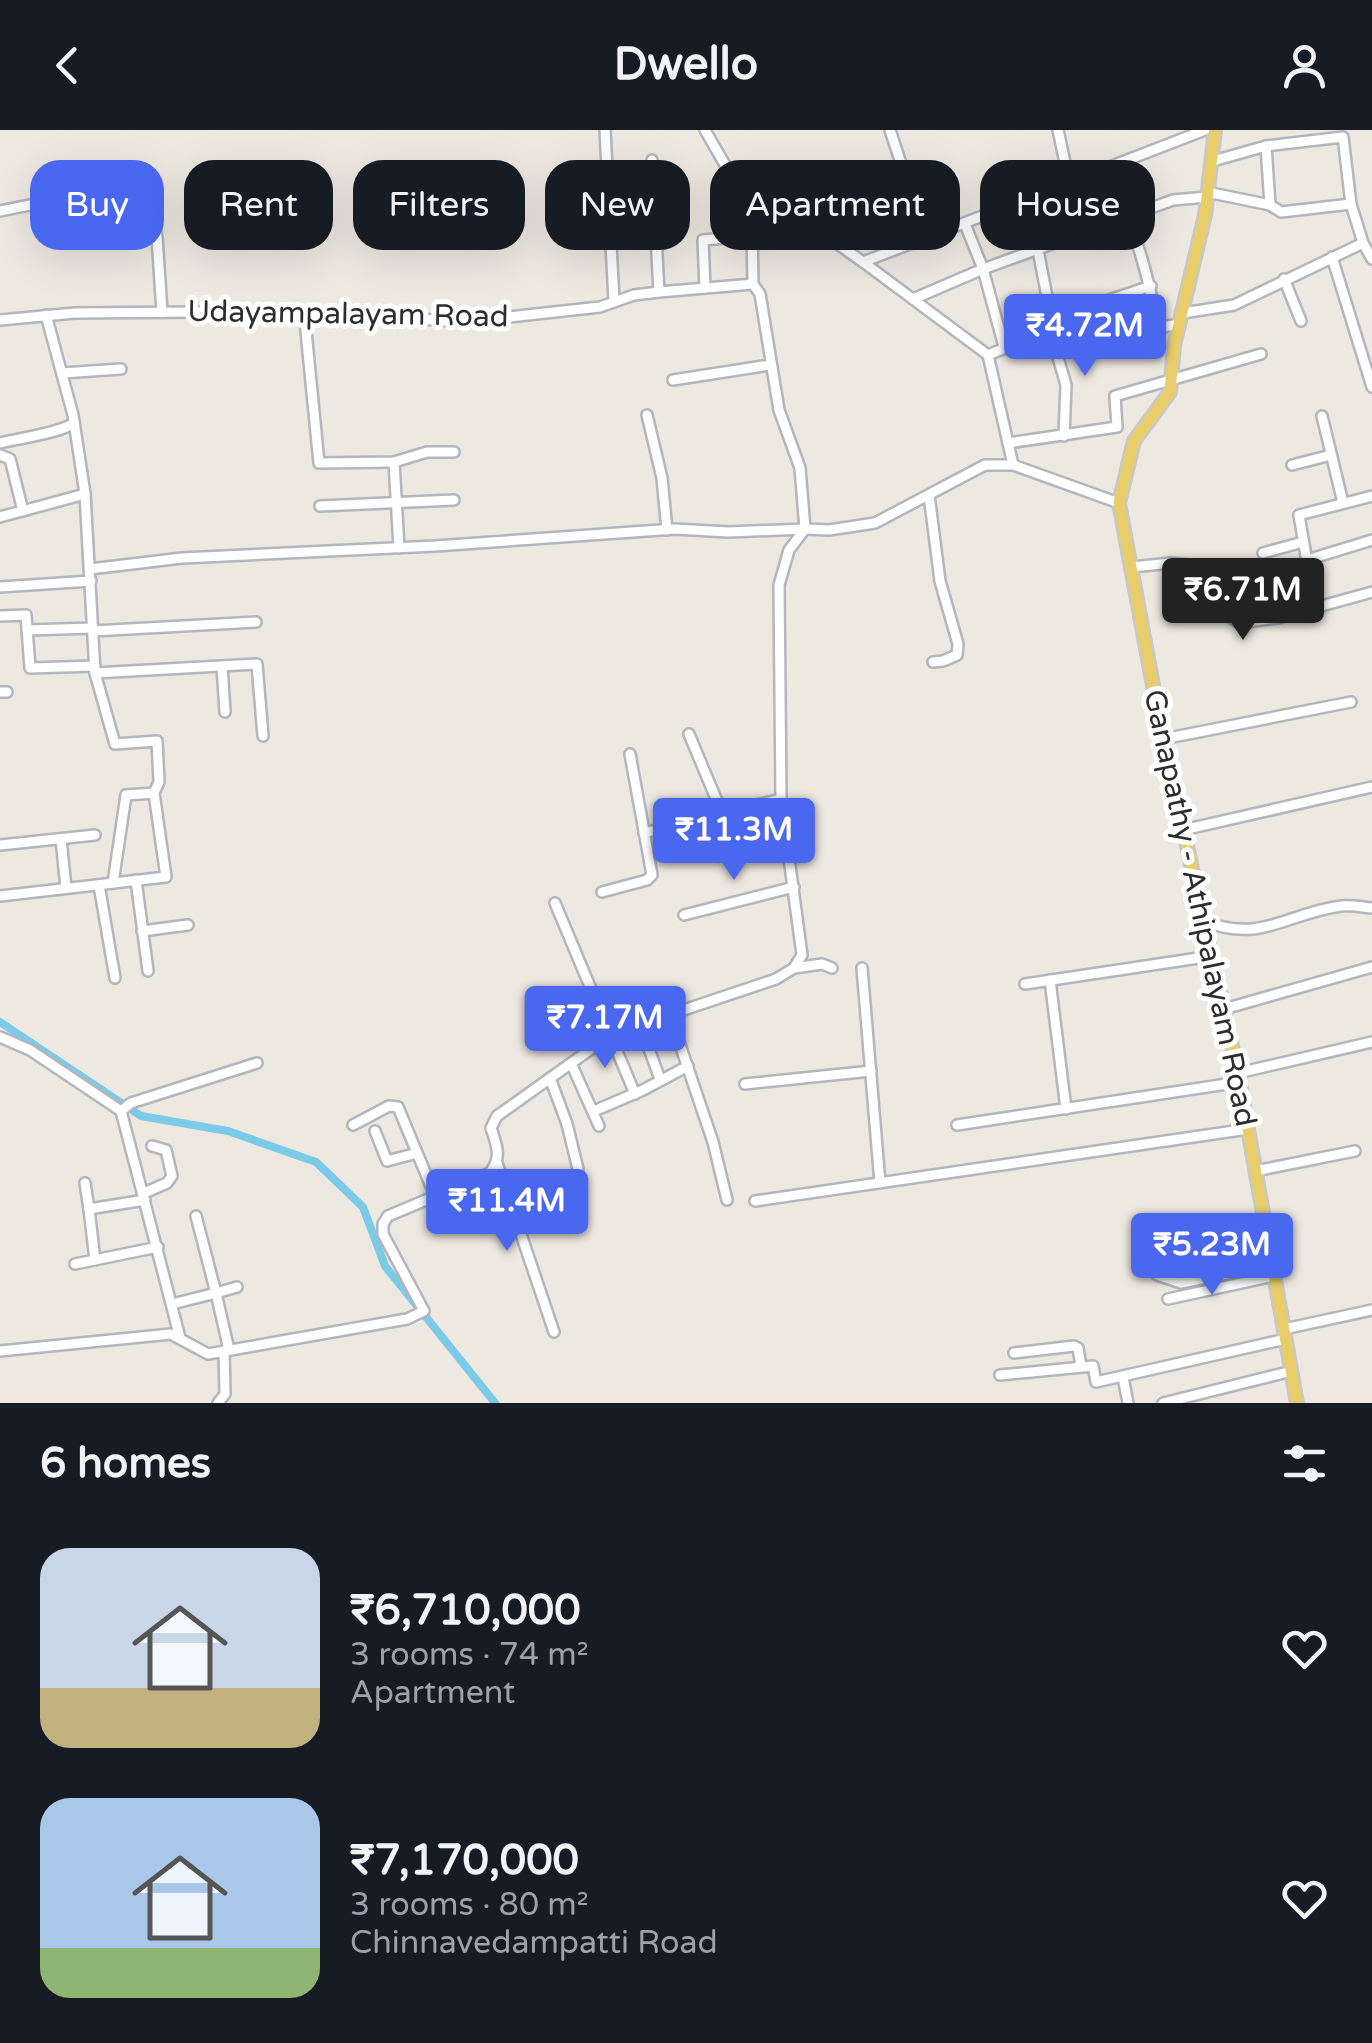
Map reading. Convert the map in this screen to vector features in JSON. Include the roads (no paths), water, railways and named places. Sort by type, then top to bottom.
[{"type":"main road","name":"Ganapathy - Athipalayam Road","points":[[1215,130],[1213,161],[1172,381],[1167,398],[1134,440],[1119,503],[1162,739],[1239,1078],[1298,1403]]},
{"type":"street","points":[[606,130],[614,301]]},
{"type":"street","points":[[705,130],[722,160]]},
{"type":"street","points":[[890,130],[900,160]]},
{"type":"street","points":[[1058,130],[1064,160]]},
{"type":"street","points":[[1126,160],[1205,130]]},
{"type":"street","points":[[1274,130],[1279,144]]},
{"type":"street","points":[[1213,161],[1266,146],[1343,134],[1350,204],[1372,260]]},
{"type":"street","points":[[1266,146],[1270,206]]},
{"type":"street","points":[[0,211],[145,182],[157,237],[162,312]]},
{"type":"street","points":[[1155,207],[1207,194],[1270,206],[1281,212],[1350,204]]},
{"type":"street","points":[[960,226],[980,218]]},
{"type":"street","points":[[965,224],[983,269],[1004,346]]},
{"type":"street","points":[[705,288],[703,240],[710,239]]},
{"type":"street","points":[[1141,250],[1152,286],[1157,328],[1234,305],[1363,243]]},
{"type":"street","points":[[657,250],[659,292]]},
{"type":"street","points":[[751,250],[753,284],[760,294],[779,410],[800,468],[804,529],[789,550],[778,585],[781,799],[802,955],[794,968]]},
{"type":"street","points":[[846,250],[988,355],[1014,466]]},
{"type":"street","points":[[863,262],[896,250]]},
{"type":"street","points":[[913,299],[1038,250],[1051,329],[1066,385],[1064,436]]},
{"type":"street","points":[[1332,257],[1371,374],[1372,388]]},
{"type":"street","points":[[1284,279],[1301,320]]},
{"type":"street","name":"Udayampalayam Road","points":[[0,320],[162,312],[304,311],[464,322],[600,307],[659,292],[753,284]]},
{"type":"street","points":[[988,355],[1051,329],[1100,302],[1152,286]]},
{"type":"street","points":[[304,311],[319,463],[394,462],[427,452],[454,452]]},
{"type":"street","points":[[0,896],[166,876],[154,793],[159,782],[157,741],[115,744],[95,670],[85,494],[74,423],[46,316]]},
{"type":"street","points":[[1008,444],[1117,427],[1115,396],[1262,354]]},
{"type":"street","points":[[674,380],[770,365]]},
{"type":"street","points":[[62,373],[121,369]]},
{"type":"street","points":[[647,415],[662,478],[667,530]]},
{"type":"street","points":[[1322,416],[1342,504]]},
{"type":"street","points":[[0,443],[28,434],[64,430],[74,423]]},
{"type":"street","points":[[0,455],[10,458],[24,511]]},
{"type":"street","points":[[1292,465],[1331,455]]},
{"type":"street","points":[[394,462],[399,548]]},
{"type":"street","points":[[90,569],[182,558],[667,530],[829,530],[875,523],[985,465],[1014,466],[1119,503]]},
{"type":"street","points":[[0,517],[85,494]]},
{"type":"street","points":[[929,495],[940,580],[958,644],[957,655],[932,662]]},
{"type":"street","points":[[1316,609],[1299,515],[1372,496]]},
{"type":"street","points":[[320,506],[454,500]]},
{"type":"street","points":[[1306,560],[1372,540]]},
{"type":"street","points":[[1264,553],[1303,542]]},
{"type":"street","points":[[1132,567],[1171,563],[1195,566],[1240,624],[1256,624],[1372,592]]},
{"type":"street","points":[[0,587],[90,580]]},
{"type":"street","points":[[0,616],[26,616],[30,668],[95,670],[257,664],[264,736]]},
{"type":"street","points":[[27,630],[256,622]]},
{"type":"street","points":[[222,666],[225,712]]},
{"type":"street","points":[[1162,739],[1351,702]]},
{"type":"street","points":[[689,734],[722,813]]},
{"type":"street","points":[[602,892],[651,878],[630,754]]},
{"type":"street","points":[[1184,830],[1372,787]]},
{"type":"street","points":[[113,883],[126,794],[154,793]]},
{"type":"street","points":[[644,833],[781,799]]},
{"type":"street","points":[[0,845],[95,835]]},
{"type":"street","points":[[61,838],[66,888]]},
{"type":"street","points":[[136,880],[148,972]]},
{"type":"street","points":[[99,884],[115,978]]},
{"type":"street","points":[[684,916],[794,887]]},
{"type":"street","points":[[555,903],[635,1094]]},
{"type":"street","points":[[1204,921],[1228,930],[1259,930],[1342,906],[1372,908]]},
{"type":"street","points":[[142,930],[188,925]]},
{"type":"street","points":[[1025,984],[1212,956]]},
{"type":"street","points":[[554,1332],[497,1163],[498,1151],[491,1128],[497,1116],[612,1034],[776,978],[794,968],[822,964],[832,968]]},
{"type":"street","points":[[1224,1009],[1372,966]]},
{"type":"street","points":[[862,968],[880,1183]]},
{"type":"street","points":[[1050,980],[1066,1110]]},
{"type":"street","points":[[669,1012],[713,1142],[728,1200]]},
{"type":"street","points":[[0,1037],[30,1050],[121,1111],[180,1339]]},
{"type":"street","points":[[957,1126],[1239,1078],[1372,1042]]},
{"type":"street","points":[[649,1049],[660,1079]]},
{"type":"street","points":[[121,1111],[131,1103],[257,1063]]},
{"type":"street","points":[[571,1063],[600,1126]]},
{"type":"street","points":[[594,1111],[688,1066]]},
{"type":"street","points":[[745,1084],[871,1072]]},
{"type":"street","points":[[550,1078],[578,1169]]},
{"type":"street","points":[[353,1125],[394,1106],[400,1110],[435,1196]]},
{"type":"street","points":[[755,1202],[1248,1129]]},
{"type":"street","points":[[375,1131],[387,1161],[417,1153]]},
{"type":"street","points":[[89,1208],[145,1197],[166,1183],[172,1176],[166,1150],[152,1146]]},
{"type":"street","points":[[1255,1171],[1355,1150]]},
{"type":"street","points":[[0,1351],[171,1334],[208,1354],[407,1319],[424,1311],[383,1234],[383,1224],[388,1216],[490,1173],[497,1163]]},
{"type":"street","points":[[86,1183],[95,1260]]},
{"type":"street","points":[[196,1216],[227,1350],[225,1394],[218,1403]]},
{"type":"street","points":[[75,1264],[158,1247]]},
{"type":"street","points":[[1158,1275],[1181,1283],[1273,1270]]},
{"type":"street","points":[[1168,1299],[1273,1270]]},
{"type":"street","points":[[172,1304],[237,1287]]},
{"type":"street","points":[[1000,1375],[1093,1366],[1096,1382],[1372,1310]]},
{"type":"street","points":[[1014,1353],[1074,1346],[1078,1348],[1081,1366]]},
{"type":"street","points":[[1163,1403],[1292,1371]]},
{"type":"street","points":[[1123,1377],[1128,1403]]},
{"type":"waterway","points":[[0,1022],[141,1116],[228,1131],[316,1162],[363,1207],[385,1266],[495,1403]]}]
